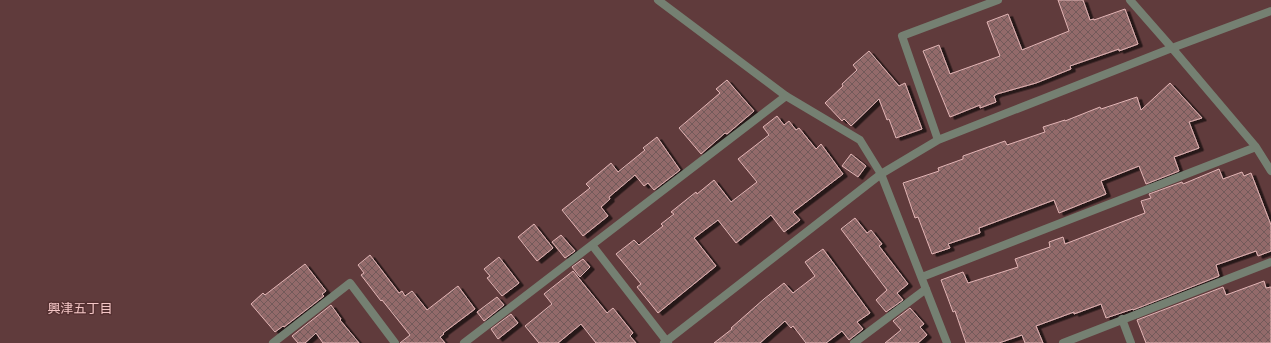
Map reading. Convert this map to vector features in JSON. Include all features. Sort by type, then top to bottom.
[{"type":"street","points":[[658,0],[786,96],[860,140],[881,174],[947,343]]},
{"type":"street","points":[[938,140],[902,36],[998,0]]},
{"type":"street","points":[[1130,0],[1256,147],[1271,171]]},
{"type":"street","points":[[592,245],[666,342],[881,174],[938,140],[1172,48],[1271,11]]},
{"type":"street","points":[[464,343],[786,96]]},
{"type":"street","points":[[922,276],[1256,147]]},
{"type":"street","points":[[1063,343],[1271,262]]},
{"type":"street","points":[[273,343],[350,283],[396,343]]},
{"type":"street","points":[[854,343],[926,289]]},
{"type":"street","points":[[1122,319],[1131,343]]},
{"type":"building","points":[[1058,0],[1083,0],[1090,20],[1125,9],[1138,44],[1070,66],[1071,69],[1036,83],[997,94],[994,96],[996,102],[980,108],[980,105],[950,117],[923,51],[939,45],[950,74],[1000,56],[987,22],[1008,14],[1022,50],[1069,31]]},
{"type":"building","points":[[869,51],[899,86],[905,83],[922,129],[896,138],[879,99],[851,126],[844,119],[842,121],[825,103],[857,70],[853,65]]},
{"type":"building","points":[[727,80],[754,111],[701,154],[679,128],[720,93],[716,89]]},
{"type":"building","points":[[1170,83],[1202,118],[1189,122],[1199,148],[1174,157],[1179,171],[1146,184],[1139,166],[1101,181],[1106,194],[1059,213],[1054,200],[979,228],[980,233],[948,244],[950,248],[932,254],[918,217],[915,218],[903,183],[939,171],[938,168],[963,159],[963,156],[1005,141],[1007,145],[1045,132],[1043,127],[1065,121],[1100,107],[1101,109],[1137,97],[1141,110]]},
{"type":"building","points":[[777,116],[784,125],[789,121],[796,130],[799,128],[816,149],[821,144],[843,174],[793,212],[800,220],[784,232],[771,215],[736,243],[718,220],[694,238],[716,266],[658,313],[637,287],[641,284],[616,254],[634,240],[639,245],[663,226],[661,224],[674,214],[671,212],[714,180],[731,202],[757,182],[738,159],[769,135],[763,127]]},
{"type":"building","points":[[657,137],[680,170],[654,190],[648,183],[644,186],[635,175],[609,197],[610,199],[601,207],[608,216],[583,236],[562,210],[590,188],[586,184],[611,163],[618,172],[645,150],[643,148]]},
{"type":"building","points":[[851,154],[866,166],[858,177],[842,166]]},
{"type":"building","points":[[1219,169],[1223,179],[1242,172],[1244,176],[1251,173],[1271,225],[1271,251],[1258,256],[1256,251],[1216,265],[1219,276],[1133,310],[1106,318],[1101,304],[1036,326],[1043,343],[1025,343],[1022,335],[999,343],[966,343],[955,311],[953,312],[941,280],[963,272],[968,283],[1018,267],[1015,259],[1050,247],[1049,242],[1063,237],[1065,244],[1145,213],[1141,201],[1151,198],[1149,194],[1182,182],[1183,184]]},
{"type":"building","points":[[855,218],[867,233],[871,230],[882,244],[879,246],[908,284],[897,293],[903,300],[886,312],[876,300],[887,290],[841,229]]},
{"type":"building","points":[[534,224],[553,248],[537,261],[518,237]]},
{"type":"building","points":[[561,235],[575,251],[565,258],[552,242]]},
{"type":"building","points":[[823,249],[870,313],[857,322],[863,329],[849,340],[842,331],[826,343],[806,343],[793,326],[791,328],[785,321],[760,343],[714,343],[784,283],[793,293],[815,276],[805,262]]},
{"type":"building","points":[[370,255],[399,293],[402,291],[405,296],[412,291],[427,310],[458,286],[475,309],[443,333],[444,334],[440,337],[445,343],[400,343],[410,335],[361,275],[364,273],[358,265]]},
{"type":"building","points":[[499,257],[519,283],[502,296],[487,278],[490,276],[484,269]]},
{"type":"building","points":[[583,259],[590,267],[580,277],[572,267]]},
{"type":"building","points":[[305,264],[326,291],[322,294],[324,296],[284,327],[283,326],[275,332],[251,304],[263,293],[265,295]]},
{"type":"building","points":[[573,271],[607,313],[613,308],[633,333],[630,336],[636,343],[596,343],[581,324],[558,343],[539,343],[525,326],[552,304],[544,294]]},
{"type":"building","points":[[1264,281],[1266,288],[1271,287],[1271,343],[1146,343],[1137,320],[1223,287],[1226,295]]},
{"type":"building","points":[[497,297],[504,305],[484,321],[477,312]]},
{"type":"building","points":[[331,305],[341,319],[340,320],[359,343],[323,343],[316,333],[305,343],[298,343],[292,336]]},
{"type":"building","points":[[910,308],[924,324],[920,327],[927,335],[918,343],[885,343],[901,330],[893,321]]},
{"type":"building","points":[[511,314],[518,323],[498,339],[491,329]]},
{"type":"district","name":"興津五丁目","points":[[80,308]]}]
